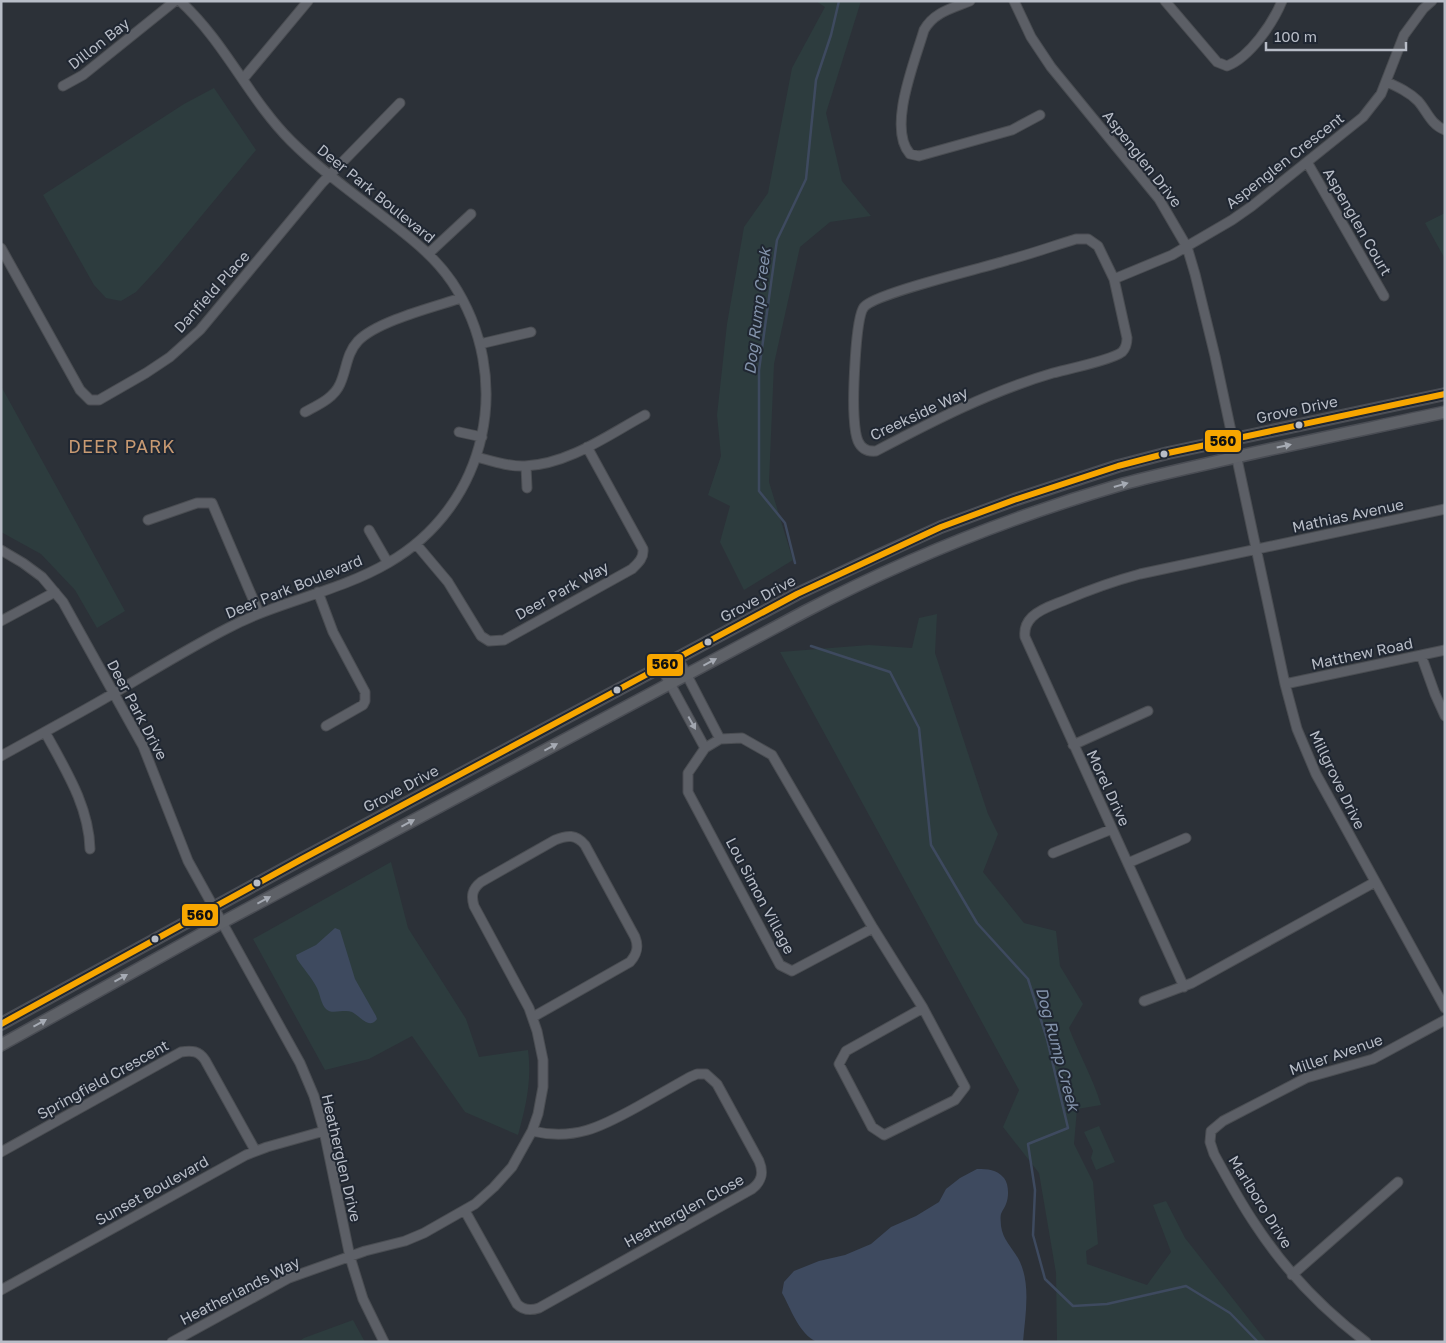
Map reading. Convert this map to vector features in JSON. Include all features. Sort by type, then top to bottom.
[{"type":"main road","name":"Grove Drive","points":[[1,1024],[804,591],[875,556],[941,527],[1014,500],[1118,466],[1233,439],[1445,394]]},
{"type":"main road","points":[[1,1045],[221,923],[842,592],[947,546],[1090,494],[1172,471],[1445,412]]},
{"type":"street","name":"Dillon Bay","points":[[63,86],[83,75],[174,1]]},
{"type":"street","name":"Deer Park Boulevard","points":[[1,756],[226,629],[260,613],[354,579],[388,563],[416,544],[430,531],[454,502],[477,456],[482,437],[487,402],[480,344],[461,298],[446,273],[428,254],[301,151],[279,128],[204,25],[180,1]]},
{"type":"street","points":[[243,79],[308,1]]},
{"type":"street","points":[[970,1],[937,15],[924,30],[904,98],[901,115],[901,133],[905,149],[910,154],[919,156],[1012,130],[1040,116]]},
{"type":"street","name":"Aspenglen Drive","points":[[1014,1],[1031,37],[1051,67],[1159,199],[1187,247],[1202,302],[1236,457]]},
{"type":"street","points":[[1165,1],[1218,62],[1226,66],[1235,62],[1262,37],[1274,19],[1282,1]]},
{"type":"street","name":"Aspenglen Crescent","points":[[1187,247],[1247,210],[1363,117],[1376,102],[1387,82],[1404,35],[1423,9],[1432,1]]},
{"type":"street","points":[[1387,82],[1410,94],[1422,106],[1434,123],[1445,130]]},
{"type":"street","name":"Danfield Place","points":[[1,248],[80,390],[90,400],[99,400],[146,374],[170,357],[200,330],[330,175],[400,103]]},
{"type":"street","name":"Aspenglen Court","points":[[1307,162],[1384,296]]},
{"type":"street","points":[[428,254],[471,214]]},
{"type":"street","name":"Creekside Way","points":[[1076,239],[1088,239],[1098,246],[1114,279],[1128,338],[1127,345],[1123,351],[1111,357],[1000,391],[932,422],[876,451],[869,452],[859,443],[855,434],[853,397],[859,321],[861,312],[869,302],[896,292],[1076,239]]},
{"type":"street","points":[[1114,279],[1187,247]]},
{"type":"street","points":[[305,412],[325,401],[336,391],[340,385],[352,350],[363,336],[388,323],[461,298]]},
{"type":"street","points":[[480,344],[531,332]]},
{"type":"street","points":[[477,456],[508,465],[526,466],[555,460],[587,447],[645,415]]},
{"type":"street","points":[[459,432],[482,437]]},
{"type":"street","name":"Deer Park Way","points":[[416,544],[451,587],[481,636],[494,642],[504,640],[632,569],[640,561],[643,549],[587,447]]},
{"type":"street","name":"Millgrove Drive","points":[[1236,457],[1285,684],[1297,728],[1316,774],[1445,1008]]},
{"type":"street","points":[[526,466],[527,488]]},
{"type":"street","points":[[148,520],[196,503],[212,503],[260,613]]},
{"type":"street","name":"Mathias Avenue","points":[[1256,549],[1445,509]]},
{"type":"street","name":"Deer Park Boulevard","points":[[369,530],[388,563]]},
{"type":"street","name":"Morel Drive","points":[[1184,987],[1073,745],[1025,637],[1024,629],[1032,617],[1056,604],[1104,584],[1140,574],[1256,549]]},
{"type":"street","name":"Deer Park Drive","points":[[1,550],[42,577],[56,592],[143,746],[188,861],[213,908]]},
{"type":"street","points":[[1,621],[56,592]]},
{"type":"street","points":[[318,592],[333,632],[365,692],[363,706],[326,726]]},
{"type":"street","name":"Matthew Road","points":[[1285,684],[1445,650]]},
{"type":"street","points":[[1421,656],[1445,716]]},
{"type":"street","points":[[678,658],[720,739],[742,738],[772,755],[873,928],[923,1008],[965,1087],[955,1100],[884,1135],[872,1127],[839,1064],[846,1051],[923,1008]]},
{"type":"street","points":[[661,667],[705,748]]},
{"type":"street","points":[[1073,745],[1148,712]]},
{"type":"street","points":[[46,732],[82,804],[88,825],[90,849]]},
{"type":"street","name":"Lou Simon Village","points":[[720,739],[705,748],[688,773],[688,792],[780,965],[792,971],[873,928]]},
{"type":"street","points":[[1053,852],[1112,829]]},
{"type":"street","name":"Heatherlands Way","points":[[172,1342],[289,1278],[365,1251],[414,1238],[465,1211],[485,1196],[504,1177],[532,1131],[541,1101],[544,1074],[533,1017],[474,906],[474,888],[481,882],[555,840],[574,836],[585,845],[636,937],[637,952],[630,962],[533,1017]]},
{"type":"street","points":[[1128,863],[1186,838]]},
{"type":"street","points":[[1144,1001],[1184,987],[1375,882]]},
{"type":"street","name":"Heatherglen Drive","points":[[213,908],[294,1050],[314,1096],[324,1131],[350,1257],[363,1299],[384,1342]]},
{"type":"street","name":"Miller Avenue","points":[[1211,1131],[1223,1121],[1306,1078],[1326,1071],[1373,1060],[1445,1020]]},
{"type":"street","name":"Springfield Crescent","points":[[1,1152],[182,1052],[189,1050],[200,1053],[205,1060],[255,1150]]},
{"type":"street","name":"Heatherglen Close","points":[[465,1211],[517,1304],[522,1308],[530,1310],[539,1308],[752,1189],[762,1177],[759,1161],[717,1084],[706,1074],[697,1074],[690,1077],[594,1129],[562,1135],[532,1131]]},
{"type":"street","name":"Sunset Boulevard","points":[[1,1290],[255,1150],[324,1131]]},
{"type":"street","name":"Marlboro Drive","points":[[1211,1131],[1210,1142],[1214,1154],[1254,1223],[1292,1274],[1345,1326],[1366,1342]]},
{"type":"street","points":[[1292,1274],[1398,1182]]},
{"type":"shaded area","points":[[816,1],[861,1],[826,113],[842,181],[871,216],[830,222],[800,247],[774,364],[769,482],[793,560],[744,590],[720,542],[730,506],[708,495],[721,456],[717,415],[727,324],[744,227],[768,193],[792,68],[825,7]]},
{"type":"shaded area","points":[[214,88],[256,150],[160,266],[136,292],[121,301],[106,298],[94,285],[43,195],[184,104]]},
{"type":"shaded area","points":[[1445,213],[1445,259],[1425,223]]},
{"type":"shaded area","points":[[1,386],[125,611],[97,628],[75,590],[41,554],[1,532]]},
{"type":"shaded area","points":[[937,614],[935,653],[988,814],[998,834],[983,872],[1024,923],[1056,931],[1060,966],[1083,1004],[1069,1028],[1101,1105],[1077,1109],[1074,1144],[1093,1182],[1098,1244],[1086,1251],[1087,1264],[1147,1285],[1171,1252],[1153,1205],[1166,1201],[1185,1238],[1267,1342],[1057,1342],[1056,1273],[1039,1173],[1003,1127],[1019,1090],[780,652],[869,645],[912,648],[919,618]]},
{"type":"shaded area","points":[[391,862],[408,928],[466,1019],[479,1057],[528,1050],[528,1093],[518,1135],[465,1112],[412,1036],[369,1059],[325,1070],[253,939]]},
{"type":"shaded area","points":[[1099,1126],[1115,1162],[1096,1170],[1091,1158],[1093,1151],[1084,1132]]},
{"type":"shaded area","points":[[353,1320],[365,1342],[298,1342],[304,1338]]},
{"type":"water","points":[[335,928],[340,930],[355,979],[376,1016],[377,1019],[374,1022],[368,1023],[352,1012],[328,1011],[315,984],[297,959],[296,955],[316,945]]},
{"type":"water","points":[[977,1169],[995,1171],[1004,1178],[1007,1184],[1008,1198],[1001,1214],[1001,1226],[1004,1236],[1020,1262],[1025,1281],[1026,1302],[1023,1342],[817,1342],[805,1333],[782,1293],[784,1282],[794,1271],[819,1261],[845,1255],[871,1244],[891,1227],[916,1216],[939,1202],[946,1189],[960,1178]]},
{"type":"waterway","name":"Dog Rump Creek","points":[[795,563],[785,523],[759,491],[759,370],[777,240],[806,179],[816,80],[831,35],[839,1]]},
{"type":"waterway","name":"Dog Rump Creek","points":[[811,646],[890,672],[919,728],[931,845],[977,923],[1028,979],[1047,1039],[1068,1128],[1028,1144],[1035,1190],[1033,1235],[1045,1279],[1073,1306],[1107,1304],[1186,1286],[1230,1313],[1258,1342]]},
{"type":"transit line","name":"560","points":[[1,1024],[302,859],[797,594],[941,527],[1014,500],[1118,466],[1168,453],[1445,394]]},
{"type":"district","name":"DEER PARK","points":[[122,447]]}]
